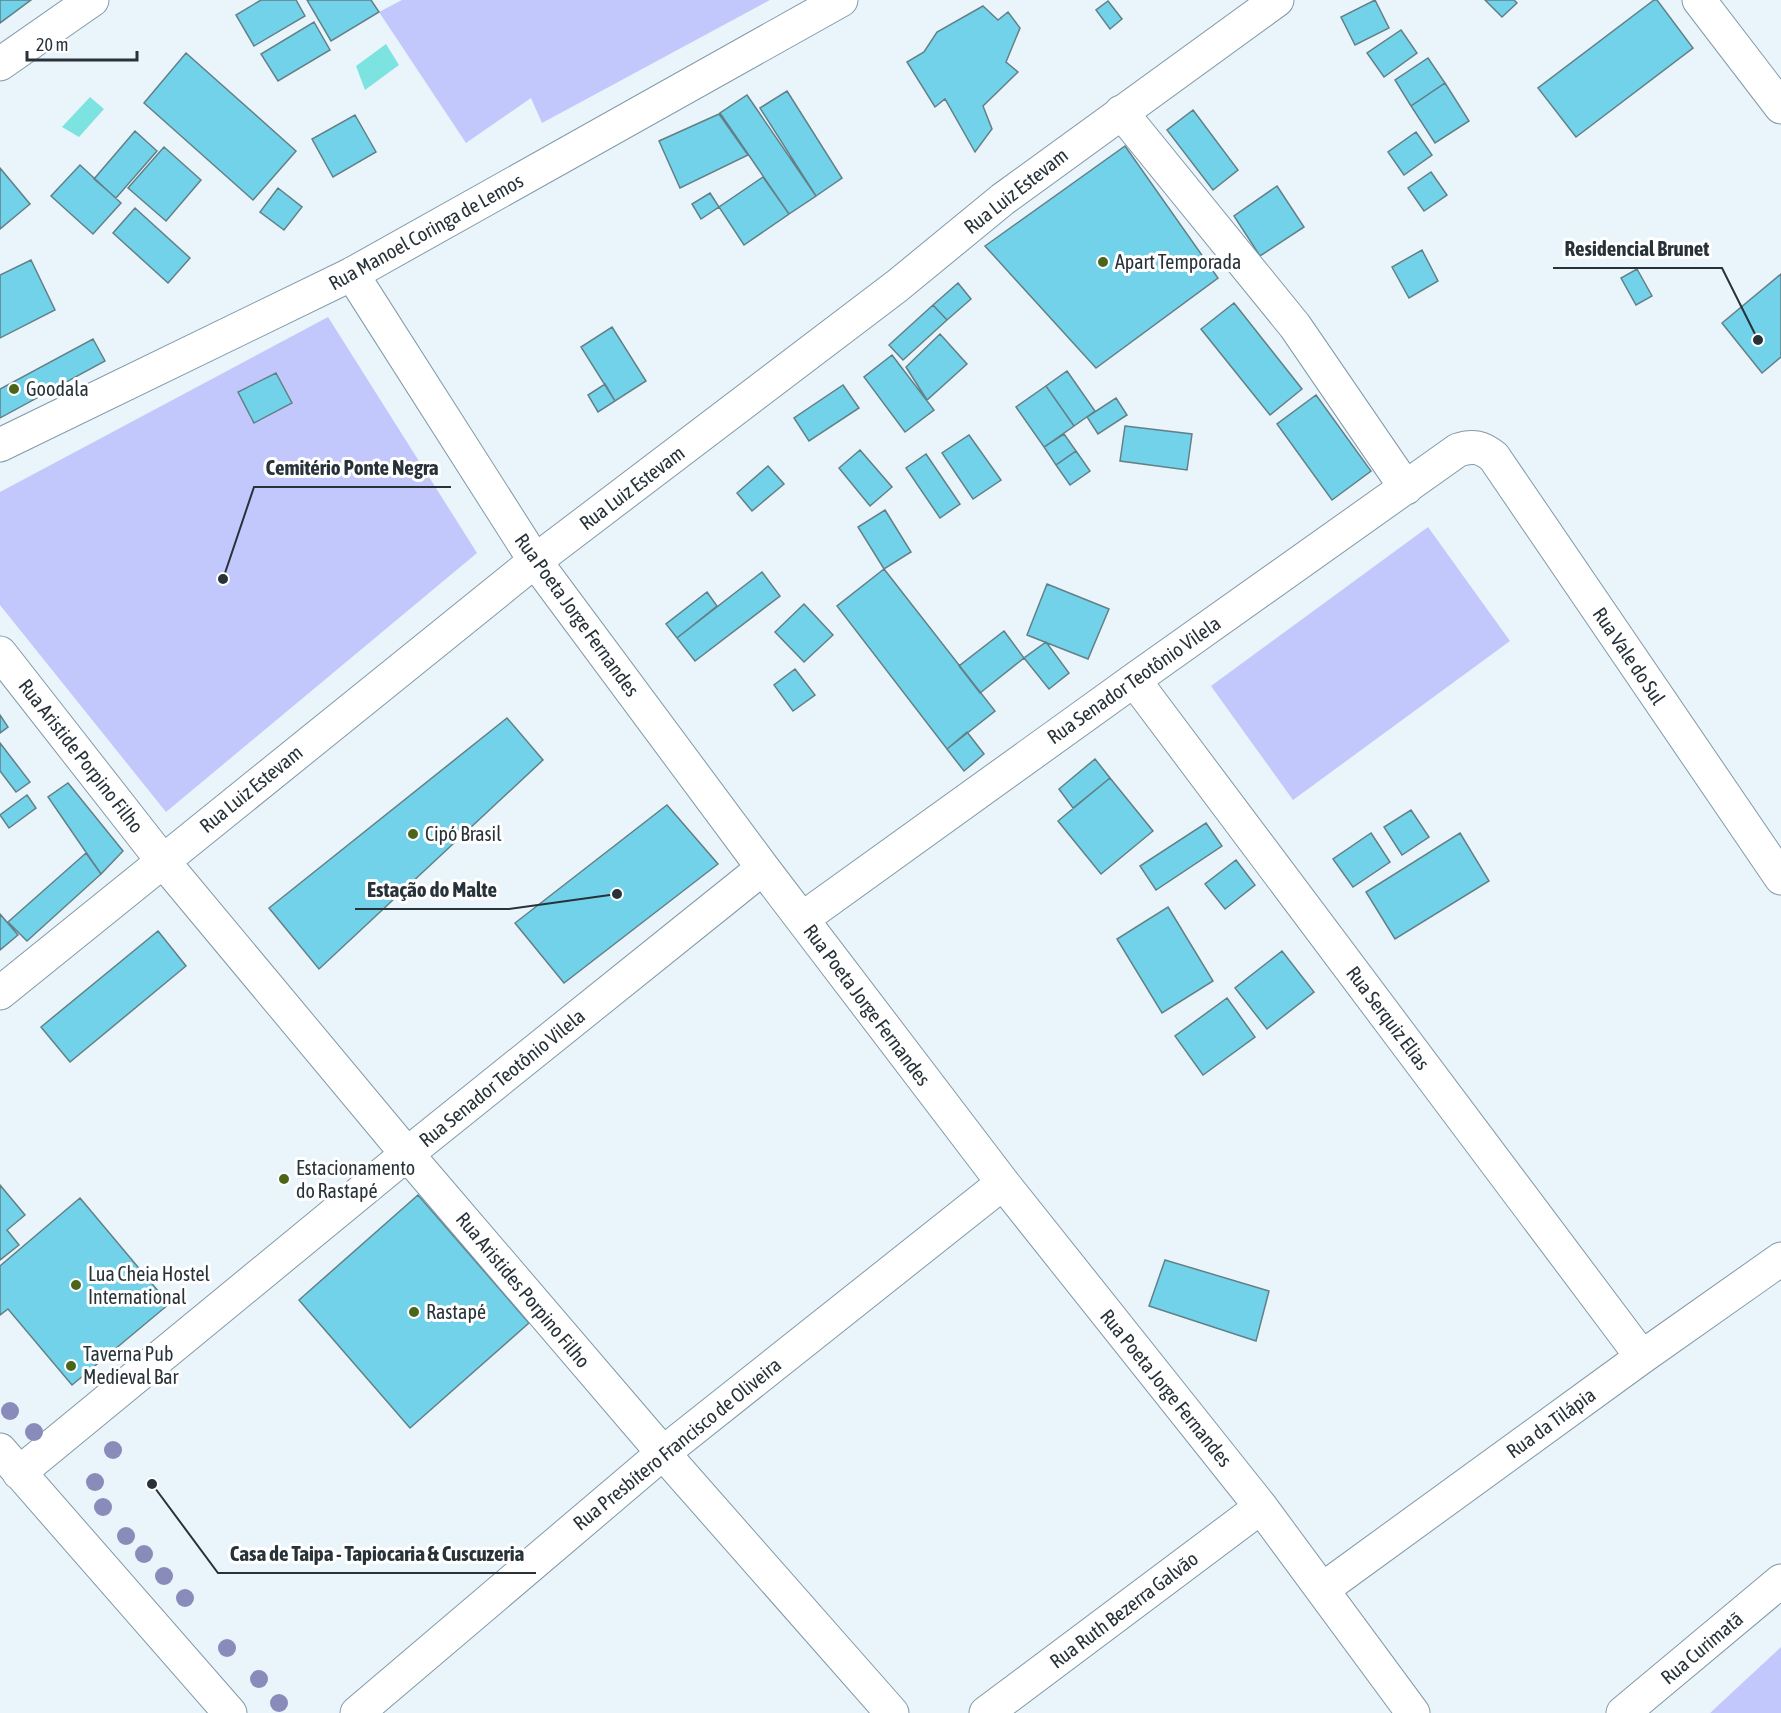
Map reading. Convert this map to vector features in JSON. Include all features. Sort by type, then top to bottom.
[{"type":"street","points":[[0,64],[92,0]]},
{"type":"street","name":"Rua Manoel Coringa de Lemos","points":[[0,445],[352,274],[842,0]]},
{"type":"street","name":"Rua Luiz Estevam","points":[[0,993],[535,561],[888,293],[1003,199],[1277,0]]},
{"type":"street","points":[[1699,0],[1781,106]]},
{"type":"street","points":[[1121,112],[1295,326],[1406,488]]},
{"type":"street","name":"Rua Poeta Jorge Fernandes","points":[[352,274],[535,561],[763,868],[1003,1183],[1261,1507],[1413,1713]]},
{"type":"street","name":"Rua Senador Teotônio Vilela","points":[[802,919],[1458,450],[1469,446]]},
{"type":"street","name":"Rua Vale do Sul","points":[[1469,446],[1486,451],[1494,457],[1781,878]]},
{"type":"street","name":"Rua Aristide Porpino Filho","points":[[0,652],[162,860]]},
{"type":"street","name":"Rua Serquiz Elias","points":[[1134,680],[1642,1357]]},
{"type":"street","name":"Rua Aristides Porpino Filho","points":[[162,860],[407,1154],[663,1453],[891,1713]]},
{"type":"street","name":"Rua Senador Teotônio Vilela","points":[[9,1461],[407,1154],[763,868]]},
{"type":"street","name":"Rua Presbítero Francisco de Oliveira","points":[[357,1713],[663,1453],[1003,1183]]},
{"type":"street","name":"Rua da Tilápia","points":[[1323,1588],[1781,1259]]},
{"type":"street","points":[[9,1461],[230,1713]]},
{"type":"street","name":"Rua Ruth Bezerra Galvão","points":[[986,1713],[1261,1507]]},
{"type":"street","name":"Rua Curimatã","points":[[1623,1713],[1781,1581]]},
{"type":"shaded area","points":[[402,0],[770,0],[542,123],[531,98],[466,143],[379,12]]},
{"type":"shaded area","points":[[386,44],[399,65],[365,90],[356,66]]},
{"type":"shaded area","points":[[90,97],[104,109],[79,137],[62,127]]},
{"type":"shaded area","points":[[328,317],[477,553],[166,812],[0,605],[0,492]]},
{"type":"shaded area","points":[[1428,527],[1510,641],[1293,800],[1211,686]]},
{"type":"shaded area","points":[[1781,1647],[1781,1713],[1710,1713]]},
{"type":"building","points":[[0,0],[31,0],[0,23]]},
{"type":"building","points":[[261,0],[296,0],[305,16],[254,46],[236,15]]},
{"type":"building","points":[[307,0],[371,0],[379,12],[331,41]]},
{"type":"building","points":[[1375,0],[1389,28],[1355,45],[1341,17]]},
{"type":"building","points":[[1485,0],[1514,0],[1517,3],[1502,17]]},
{"type":"building","points":[[1657,0],[1693,48],[1576,137],[1538,88]]},
{"type":"building","points":[[1108,1],[1122,19],[1110,29],[1096,10]]},
{"type":"building","points":[[983,6],[998,20],[1008,12],[1020,28],[1006,62],[1018,72],[983,106],[992,129],[975,152],[945,99],[935,107],[907,62],[924,52],[937,32]]},
{"type":"building","points":[[314,22],[330,50],[278,81],[261,54]]},
{"type":"building","points":[[1401,30],[1417,53],[1384,77],[1367,53]]},
{"type":"building","points":[[186,53],[296,151],[253,200],[144,103]]},
{"type":"building","points":[[1428,58],[1445,83],[1411,106],[1395,80]]},
{"type":"building","points":[[1445,83],[1469,121],[1435,143],[1411,106]]},
{"type":"building","points":[[787,91],[842,178],[816,196],[760,108]]},
{"type":"building","points":[[747,95],[816,196],[789,214],[720,113]]},
{"type":"building","points":[[1193,110],[1238,170],[1213,190],[1167,130]]},
{"type":"building","points":[[719,114],[748,155],[680,188],[659,141]]},
{"type":"building","points":[[355,115],[376,152],[333,177],[312,139]]},
{"type":"building","points":[[135,131],[157,151],[116,198],[94,179]]},
{"type":"building","points":[[1416,132],[1432,155],[1404,175],[1388,152]]},
{"type":"building","name":"Apart Temporada","points":[[1125,146],[1218,278],[1096,368],[985,246]]},
{"type":"building","points":[[164,147],[201,180],[166,221],[128,188]]},
{"type":"building","points":[[80,165],[121,203],[93,234],[51,196]]},
{"type":"building","points":[[0,168],[30,204],[0,229]]},
{"type":"building","points":[[1431,172],[1447,195],[1424,211],[1408,188]]},
{"type":"building","points":[[763,177],[789,214],[744,245],[719,207]]},
{"type":"building","points":[[1277,186],[1304,227],[1260,256],[1234,216]]},
{"type":"building","points":[[278,188],[302,207],[284,230],[260,212]]},
{"type":"building","points":[[710,193],[719,207],[701,219],[692,204]]},
{"type":"building","points":[[135,208],[190,258],[168,283],[113,233]]},
{"type":"building","points":[[1422,250],[1438,281],[1409,298],[1392,267]]},
{"type":"building","points":[[31,260],[55,310],[0,338],[0,275]]},
{"type":"building","points":[[1637,269],[1652,296],[1636,305],[1621,278]]},
{"type":"building","points":[[1781,274],[1781,357],[1762,373],[1722,323]]},
{"type":"building","points":[[958,283],[971,299],[947,320],[933,305]]},
{"type":"building","points":[[1234,303],[1302,389],[1270,415],[1201,329]]},
{"type":"building","points":[[933,305],[947,320],[903,360],[889,345]]},
{"type":"building","points":[[612,327],[646,381],[615,401],[581,347]]},
{"type":"building","points":[[940,334],[967,364],[927,400],[906,367]]},
{"type":"building","points":[[93,339],[105,361],[0,418],[0,389]]},
{"type":"building","points":[[892,355],[934,410],[905,432],[864,377]]},
{"type":"building","points":[[1067,371],[1095,411],[1074,426],[1046,386]]},
{"type":"building","points":[[276,373],[292,403],[254,423],[238,392]]},
{"type":"building","points":[[605,384],[615,401],[598,412],[588,395]]},
{"type":"building","points":[[843,385],[859,408],[809,441],[794,418]]},
{"type":"building","points":[[1046,386],[1074,426],[1044,447],[1016,407]]},
{"type":"building","points":[[1316,395],[1371,471],[1332,500],[1277,424]]},
{"type":"building","points":[[1116,398],[1127,415],[1098,434],[1087,417]]},
{"type":"building","points":[[1125,426],[1192,434],[1187,470],[1120,461]]},
{"type":"building","points":[[1064,434],[1076,451],[1056,465],[1044,447]]},
{"type":"building","points":[[969,435],[1001,480],[973,499],[942,453]]},
{"type":"building","points":[[860,450],[892,487],[870,506],[839,468]]},
{"type":"building","points":[[1076,451],[1090,471],[1070,485],[1056,465]]},
{"type":"building","points":[[926,454],[960,504],[940,518],[906,468]]},
{"type":"building","points":[[768,466],[784,484],[752,511],[737,493]]},
{"type":"building","points":[[885,510],[911,552],[884,569],[858,527]]},
{"type":"building","points":[[884,569],[995,711],[947,749],[837,606]]},
{"type":"building","points":[[762,572],[780,596],[695,661],[677,638]]},
{"type":"building","points":[[1047,584],[1109,609],[1088,659],[1027,635]]},
{"type":"building","points":[[707,592],[717,606],[677,638],[666,624]]},
{"type":"building","points":[[804,604],[833,635],[804,662],[775,632]]},
{"type":"building","points":[[1004,631],[1024,658],[980,693],[959,666]]},
{"type":"building","points":[[1046,642],[1069,673],[1049,689],[1024,658]]},
{"type":"building","points":[[795,669],[815,695],[793,711],[774,685]]},
{"type":"building","points":[[0,715],[8,727],[0,733]]},
{"type":"building","name":"Cipó Brasil","points":[[507,718],[543,760],[319,969],[269,908]]},
{"type":"building","points":[[967,732],[984,754],[964,771],[947,749]]},
{"type":"building","points":[[0,743],[30,782],[16,792],[0,771]]},
{"type":"building","points":[[1095,759],[1110,778],[1073,808],[1059,789]]},
{"type":"building","points":[[1110,778],[1153,831],[1101,874],[1058,821]]},
{"type":"building","points":[[68,783],[123,851],[101,874],[48,797]]},
{"type":"building","points":[[27,795],[36,808],[9,828],[0,815]]},
{"type":"building","points":[[667,805],[718,864],[564,983],[515,923]]},
{"type":"building","points":[[1411,810],[1429,837],[1402,855],[1384,827]]},
{"type":"building","points":[[1206,823],[1222,846],[1156,890],[1140,866]]},
{"type":"building","points":[[1371,833],[1390,862],[1353,887],[1333,859]]},
{"type":"building","points":[[1460,833],[1489,881],[1395,939],[1366,892]]},
{"type":"building","points":[[86,853],[101,874],[27,941],[8,922]]},
{"type":"building","points":[[1236,860],[1255,885],[1225,909],[1205,884]]},
{"type":"building","points":[[1168,907],[1213,981],[1162,1013],[1117,939]]},
{"type":"building","points":[[0,914],[18,935],[0,950]]},
{"type":"building","points":[[158,931],[186,966],[70,1062],[41,1027]]},
{"type":"building","points":[[1282,951],[1314,992],[1267,1029],[1235,988]]},
{"type":"building","points":[[1227,998],[1255,1037],[1203,1075],[1175,1036]]},
{"type":"building","points":[[0,1185],[25,1215],[7,1230],[19,1245],[0,1260]]},
{"type":"building","name":"Rastapé","points":[[418,1195],[529,1323],[410,1428],[299,1300]]},
{"type":"building","name":"Lua Cheia Hostel International","points":[[80,1198],[169,1304],[72,1385],[8,1309],[0,1315],[0,1266]]},
{"type":"building","points":[[1165,1260],[1269,1291],[1256,1341],[1149,1306]]},
{"type":"place","name":"Apart Temporada","points":[[1103,262]]},
{"type":"place","name":"Residencial Brunet","points":[[1758,340]]},
{"type":"place","name":"Goodala","points":[[14,389]]},
{"type":"place","name":"Cemitério Ponte Negra","points":[[223,579]]},
{"type":"place","name":"Cipó Brasil","points":[[413,834]]},
{"type":"place","name":"Estação do Malte","points":[[617,894]]},
{"type":"place","name":"Estacionamento do Rastapé","points":[[284,1179]]},
{"type":"place","name":"Lua Cheia Hostel International","points":[[76,1285]]},
{"type":"place","name":"Rastapé","points":[[414,1312]]},
{"type":"place","name":"Taverna Pub Medieval Bar","points":[[71,1366]]},
{"type":"place","name":"Casa de Taipa - Tapiocaria & Cuscuzeria","points":[[152,1484]]}]
